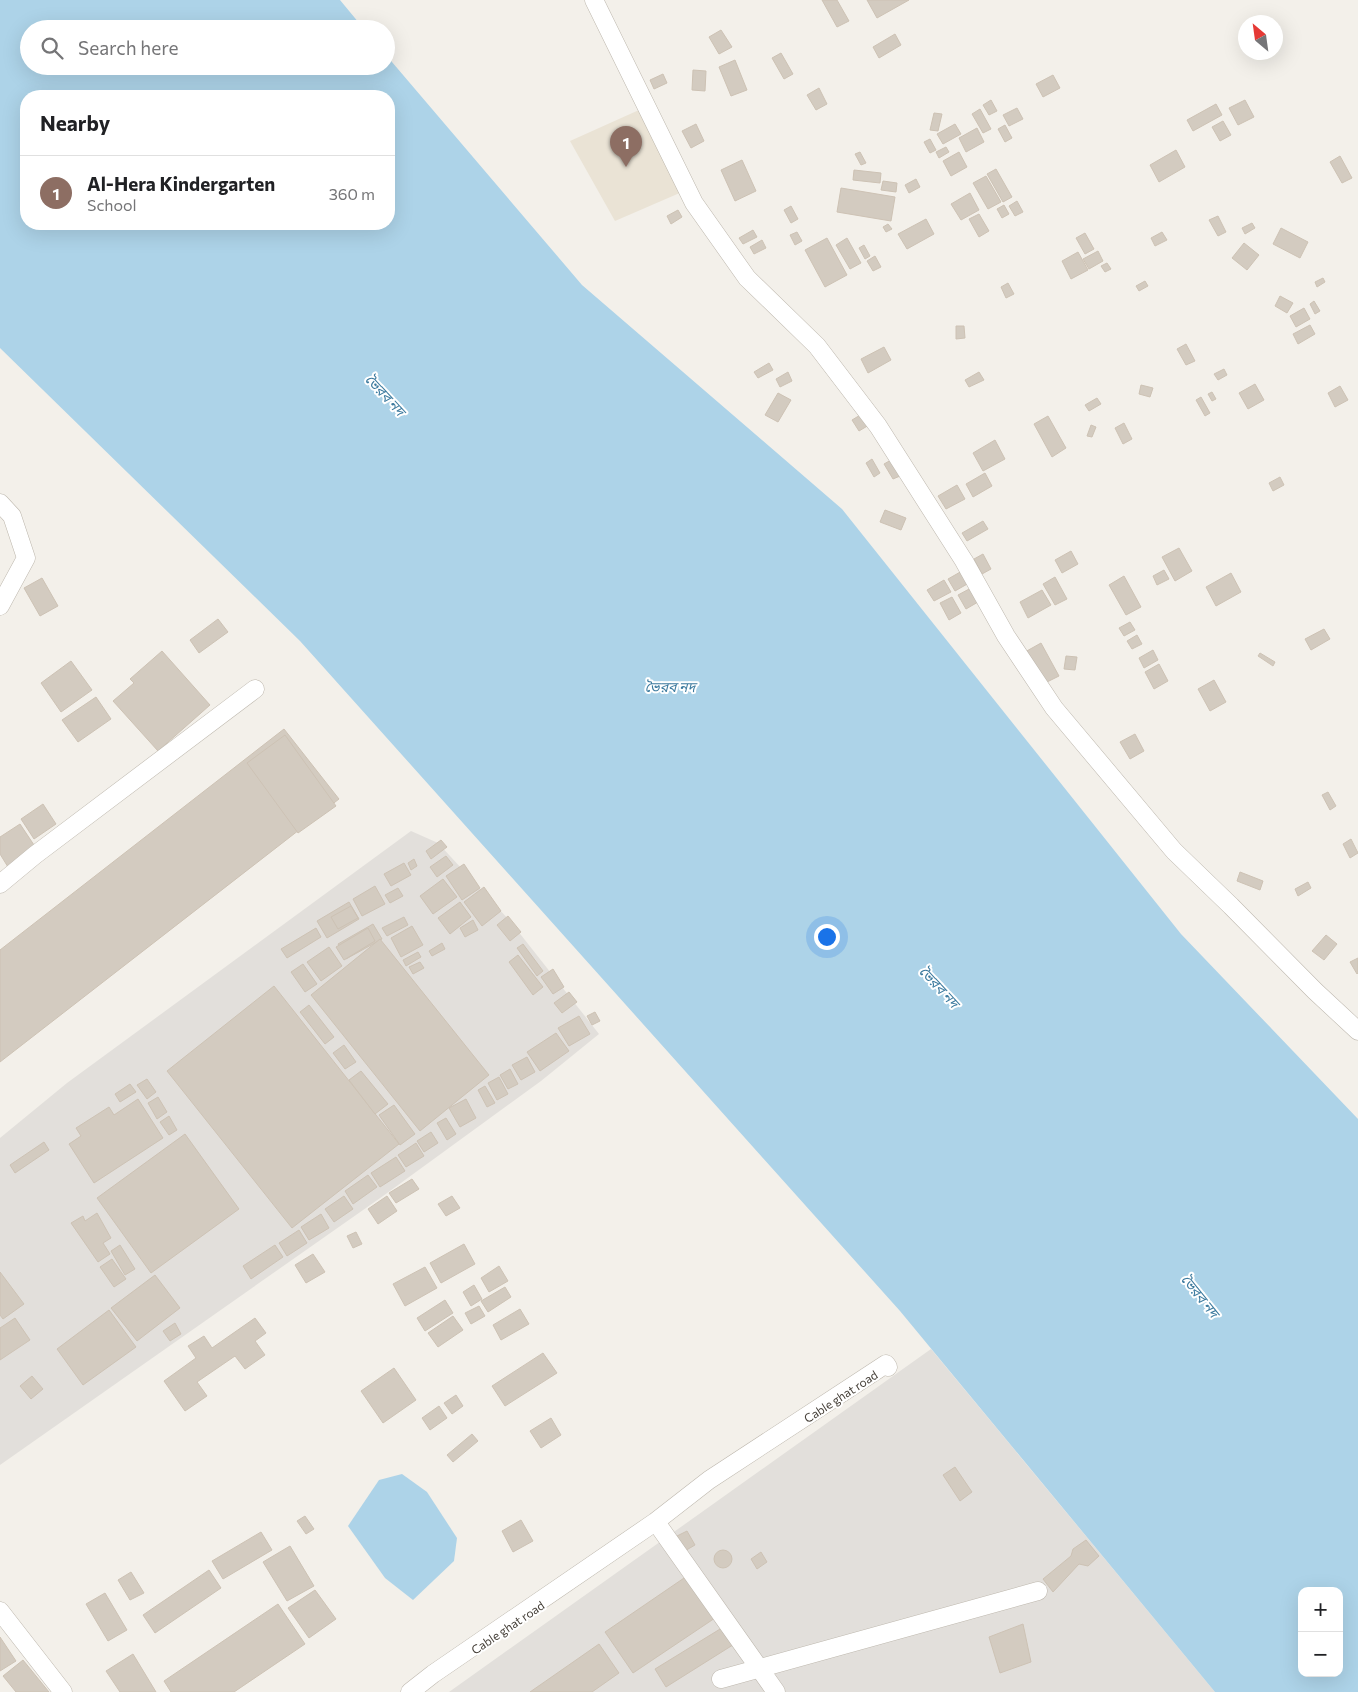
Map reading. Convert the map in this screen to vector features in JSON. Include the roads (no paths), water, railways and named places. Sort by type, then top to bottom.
[{"type":"street","points":[[594,0],[694,203],[747,278],[817,346],[878,426],[964,561],[1006,636],[1054,708],[1174,851],[1314,991],[1358,1031]]},
{"type":"street","points":[[0,503],[12,516],[26,558],[0,606]]},
{"type":"street","points":[[0,884],[35,855],[255,689]]},
{"type":"street","name":"Cable ghat road","points":[[410,1692],[655,1522],[709,1480],[886,1364],[888,1367],[712,1482],[658,1525],[416,1692]]},
{"type":"street","points":[[658,1525],[776,1692]]},
{"type":"street","points":[[722,1679],[1038,1591]]},
{"type":"street","points":[[0,1611],[63,1692]]},
{"type":"water","name":"ভৈরব নদ","points":[[0,0],[340,0],[357,20],[20,20],[20,75],[395,75],[395,66],[582,285],[842,509],[1181,934],[1358,1119],[1358,1692],[1215,1692],[900,1311],[300,641],[0,348]]},
{"type":"water","points":[[402,1474],[427,1492],[457,1538],[454,1561],[413,1600],[385,1578],[348,1526],[379,1480]]},
{"type":"place","name":"Al-Hera Kindergarten","points":[[626,167]]}]
